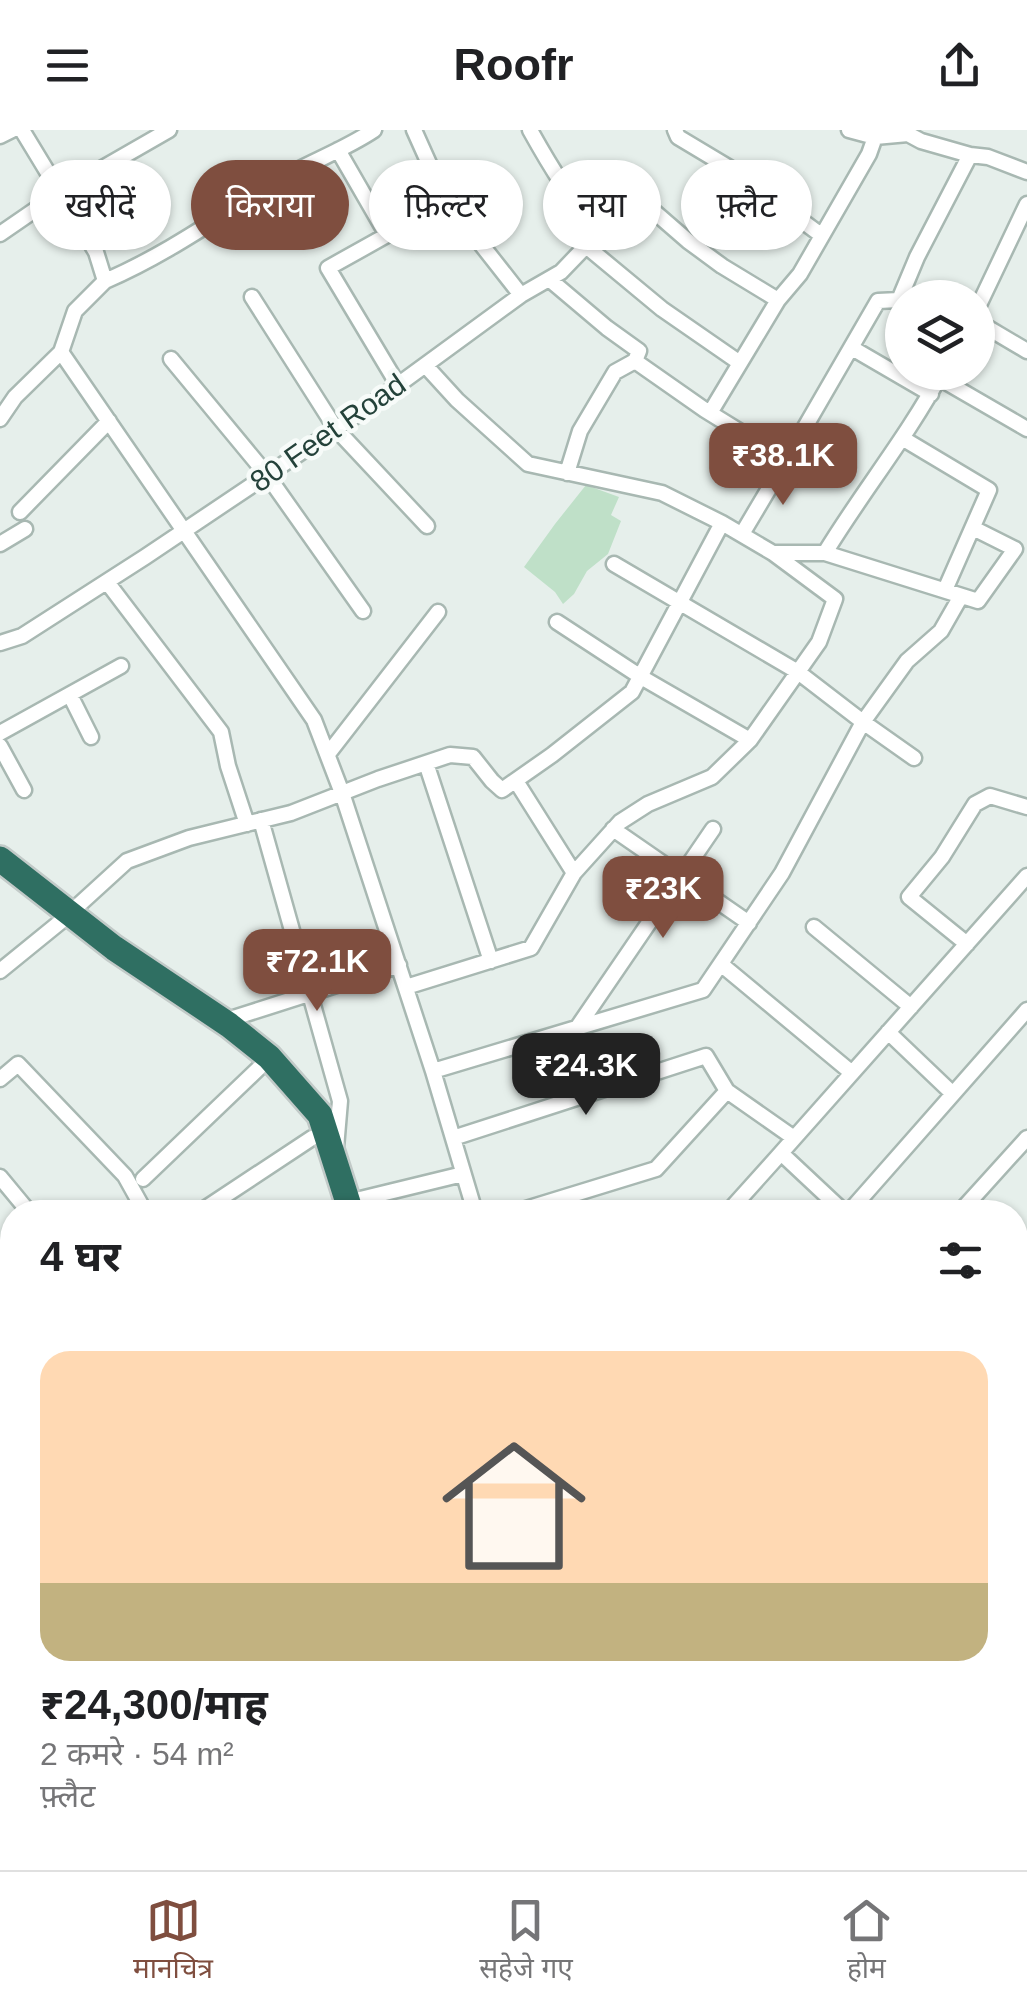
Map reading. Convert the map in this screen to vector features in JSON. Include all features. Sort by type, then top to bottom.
[{"type":"highway","points":[[0,859],[105,960],[259,1068],[307,1122],[341,1200]]},
{"type":"highway","points":[[0,878],[114,948],[269,1057],[320,1114],[343,1200]]},
{"type":"street","points":[[0,136],[12,130]]},
{"type":"street","points":[[22,130],[41,160]]},
{"type":"street","points":[[117,160],[169,130]]},
{"type":"street","points":[[0,419],[15,398],[61,352],[75,311],[105,281],[144,264],[280,180],[374,130]]},
{"type":"street","points":[[414,130],[427,160]]},
{"type":"street","points":[[530,130],[547,160]]},
{"type":"street","points":[[675,130],[678,137],[738,173],[821,235]]},
{"type":"street","points":[[848,130],[875,137],[908,132],[920,142],[1027,172]]},
{"type":"street","points":[[710,413],[778,300],[800,274],[875,137]]},
{"type":"street","points":[[338,150],[369,205]]},
{"type":"street","points":[[742,534],[878,302],[899,300],[970,155]]},
{"type":"street","points":[[991,280],[1027,204]]},
{"type":"street","points":[[0,234],[30,213]]},
{"type":"street","name":"80 Feet Road","points":[[661,218],[722,266],[778,300]]},
{"type":"street","points":[[369,245],[328,268],[398,385]]},
{"type":"street","points":[[95,250],[105,281]]},
{"type":"street","points":[[486,250],[521,294]]},
{"type":"street","name":"80 Feet Road","points":[[0,644],[22,636],[267,476],[521,294],[561,272],[582,250]]},
{"type":"street","points":[[591,250],[662,309],[740,363]]},
{"type":"street","points":[[549,279],[639,351],[635,361],[616,372],[580,432],[566,473]]},
{"type":"street","points":[[252,296],[336,429],[427,526]]},
{"type":"street","points":[[995,332],[1027,350]]},
{"type":"street","points":[[852,348],[931,394]]},
{"type":"street","points":[[61,352],[314,720],[406,987],[472,1200]]},
{"type":"street","points":[[171,360],[267,476],[363,611]]},
{"type":"street","points":[[635,361],[786,460]]},
{"type":"street","points":[[406,987],[531,948],[574,873],[620,822],[648,804],[712,777],[750,740],[819,642],[834,599],[773,553],[662,493],[528,464],[425,366]]},
{"type":"street","points":[[824,553],[933,390]]},
{"type":"street","points":[[965,390],[1027,429]]},
{"type":"street","points":[[20,512],[109,421]]},
{"type":"street","points":[[902,438],[989,490],[945,590]]},
{"type":"street","points":[[0,971],[126,861],[188,838],[291,813],[450,755],[473,757],[502,790],[632,692],[722,523]]},
{"type":"street","points":[[0,544],[25,528]]},
{"type":"street","points":[[773,553],[824,553],[978,601],[1015,549],[972,528]]},
{"type":"street","points":[[614,564],[798,672],[914,758]]},
{"type":"street","points":[[107,582],[220,732],[228,766],[254,822],[310,993],[340,1101],[334,1158]]},
{"type":"street","points":[[433,1071],[703,990],[782,872],[863,722],[908,660],[941,632],[961,596]]},
{"type":"street","points":[[328,754],[438,612]]},
{"type":"street","points":[[556,622],[640,677],[750,740]]},
{"type":"street","points":[[0,734],[121,666]]},
{"type":"street","points":[[70,695],[92,737]]},
{"type":"street","points":[[0,746],[24,790]]},
{"type":"street","points":[[426,763],[491,960]]},
{"type":"street","points":[[516,780],[574,873]]},
{"type":"street","points":[[966,946],[909,897],[942,857],[975,804],[990,796],[1027,807]]},
{"type":"street","points":[[577,1028],[712,829]]},
{"type":"street","points":[[614,830],[748,923]]},
{"type":"street","points":[[739,1200],[1027,876]]},
{"type":"street","points":[[904,898],[966,946]]},
{"type":"street","points":[[814,927],[911,1006]]},
{"type":"street","points":[[722,965],[852,1074]]},
{"type":"street","points":[[223,1022],[399,966]]},
{"type":"street","points":[[857,1200],[1027,1010]]},
{"type":"street","points":[[888,1032],[953,1094]]},
{"type":"street","points":[[453,1138],[706,1056],[727,1091],[794,1138]]},
{"type":"street","points":[[0,1079],[18,1064],[125,1176],[138,1200]]},
{"type":"street","points":[[143,1179],[259,1068]]},
{"type":"street","points":[[555,1200],[656,1169],[727,1091]]},
{"type":"street","points":[[218,1200],[312,1138]]},
{"type":"street","points":[[977,1200],[1025,1144]]},
{"type":"street","points":[[781,1153],[833,1200]]},
{"type":"street","points":[[376,1200],[464,1174]]},
{"type":"street","points":[[0,1177],[19,1200]]},
{"type":"green space","points":[[586,485],[619,497],[611,515],[621,521],[608,554],[587,571],[574,594],[563,604],[555,592],[524,567]]}]
